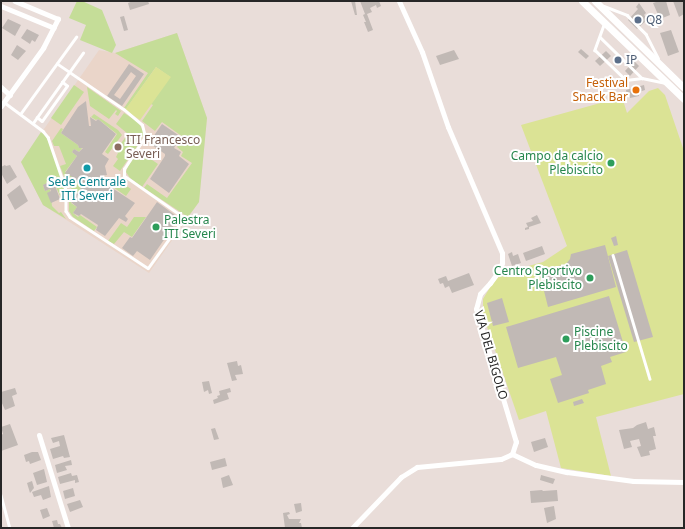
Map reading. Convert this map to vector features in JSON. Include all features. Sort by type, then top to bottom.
[{"type":"main road","points":[[582,1],[684,100]]},
{"type":"main road","points":[[596,2],[684,88]]},
{"type":"street","points":[[3,104],[43,48],[58,19],[15,1]]},
{"type":"street","name":"VIA DEL BIGOLO","points":[[399,1],[422,52],[448,127],[498,240],[502,253],[502,263],[498,272],[480,294],[476,309],[516,442],[512,454]]},
{"type":"street","points":[[1,6],[54,28]]},
{"type":"street","points":[[1,87],[10,95]]},
{"type":"street","points":[[39,435],[68,528]]},
{"type":"street","points":[[352,528],[401,477],[417,467],[500,458],[512,454],[536,465],[567,472],[633,481],[684,482]]},
{"type":"lane","points":[[596,2],[626,15],[646,34],[662,66]]},
{"type":"lane","points":[[605,23],[595,50],[626,80],[642,78],[668,84]]},
{"type":"lane","points":[[21,113],[76,37]]},
{"type":"lane","points":[[600,37],[642,78]]},
{"type":"lane","points":[[33,123],[83,53]]},
{"type":"lane","points":[[3,104],[21,113],[48,137],[66,190],[66,211],[70,218],[148,268],[184,218],[124,176],[124,169],[145,137],[142,125],[57,64]]},
{"type":"lane","points":[[37,117],[42,121],[67,86],[62,82]]},
{"type":"lane","points":[[613,255],[650,379]]},
{"type":"lane","points":[[1,495],[10,528]]},
{"type":"shaded area","name":"ITI Francesco Severi","points":[[177,33],[207,118],[199,202],[149,273],[43,205],[21,162],[99,50],[115,53]]},
{"type":"green space","points":[[77,1],[82,1],[102,10],[116,45],[112,53],[80,40],[86,25],[69,18]]},
{"type":"green space","points":[[177,33],[207,118],[199,202],[188,217],[144,188],[147,184],[167,198],[192,163],[181,156],[183,152],[177,147],[183,137],[162,122],[155,131],[142,121],[153,105],[151,104],[170,77],[156,67],[126,109],[124,108],[148,73],[115,53]]},
{"type":"green space","points":[[156,67],[171,77],[140,120],[125,110]]},
{"type":"green space","points":[[74,85],[84,92],[61,125],[51,118]]},
{"type":"green space","points":[[87,87],[121,111],[118,116],[115,114],[117,111],[116,110],[109,119],[90,106]]},
{"type":"green space","name":"Centro Sportivo Plebiscito","points":[[658,88],[665,95],[684,151],[684,394],[596,417],[611,476],[561,468],[546,411],[519,420],[483,315],[483,299],[492,284],[502,273],[543,262],[567,246],[521,125],[622,97],[627,113],[649,91]]},
{"type":"green space","points":[[124,113],[138,122],[146,135],[143,135],[140,142],[120,171],[113,166],[118,159],[116,157],[118,153],[115,151],[128,134],[116,124]]},
{"type":"green space","points":[[94,114],[118,130],[122,135],[108,154],[105,152],[117,134],[98,119],[96,120],[91,117]]},
{"type":"green space","points":[[61,128],[63,129],[61,133],[78,145],[79,148],[82,148],[79,152],[74,149],[72,152],[77,156],[65,172],[76,179],[75,181],[78,183],[80,181],[85,185],[77,193],[68,186],[60,166],[66,164],[59,146],[54,146],[52,141]]},
{"type":"green space","points":[[41,132],[47,137],[64,187],[62,200],[53,181],[43,185],[45,191],[50,189],[52,206],[59,213],[61,212],[66,219],[43,205],[21,162]]},
{"type":"green space","points":[[139,151],[158,164],[142,187],[130,178],[126,172],[128,166]]},
{"type":"green space","points":[[115,178],[131,189],[126,196],[110,185]]},
{"type":"green space","points":[[69,194],[74,198],[71,203],[77,207],[73,213],[78,217],[80,215],[97,227],[94,231],[73,217],[69,211]]},
{"type":"green space","points":[[134,217],[146,217],[132,237],[124,232],[114,244],[108,241],[121,223],[127,227]]},
{"type":"building","points":[[133,1],[148,1],[149,4],[130,10],[128,3]]},
{"type":"building","points":[[351,1],[355,1],[357,15],[355,15]]},
{"type":"building","points":[[360,1],[379,1],[381,6],[377,8],[376,5],[370,8],[372,12],[367,14],[373,30],[368,32],[364,22],[366,22],[363,15],[365,14]]},
{"type":"building","points":[[666,1],[670,15],[660,19],[653,3]]},
{"type":"building","points":[[673,1],[684,1],[684,14],[679,17]]},
{"type":"building","points":[[639,3],[646,13],[644,15],[648,19],[637,29],[628,20],[638,9],[636,7]]},
{"type":"building","points":[[124,16],[128,30],[124,31],[120,17]]},
{"type":"building","points":[[8,19],[21,25],[15,36],[2,28]]},
{"type":"building","points":[[27,29],[39,35],[35,42],[32,40],[30,44],[21,38]]},
{"type":"building","points":[[671,30],[679,52],[668,56],[660,33]]},
{"type":"building","points":[[17,45],[26,51],[18,60],[11,55]]},
{"type":"building","points":[[581,49],[589,56],[586,59],[578,52]]},
{"type":"building","points":[[454,50],[459,59],[440,65],[436,56]]},
{"type":"building","points":[[606,51],[611,56],[600,66],[595,61]]},
{"type":"building","points":[[634,61],[639,66],[630,76],[625,71]]},
{"type":"building","points":[[129,64],[144,74],[122,106],[107,96]],"holes":[[[131,72],[136,76],[120,99],[114,95]]]},
{"type":"building","points":[[644,85],[645,90],[639,92],[639,96],[630,98],[629,95],[627,96],[626,90]]},
{"type":"building","name":"Sede Centrale ITI Severi","points":[[86,101],[89,126],[91,126],[90,117],[96,121],[98,119],[116,134],[102,154],[109,159],[105,166],[107,175],[102,176],[103,182],[135,203],[125,216],[128,219],[126,222],[119,218],[105,236],[96,230],[98,225],[81,214],[79,216],[73,213],[77,207],[71,202],[83,185],[86,185],[80,181],[78,183],[75,181],[76,179],[65,173],[77,156],[72,152],[74,149],[79,152],[83,148],[79,148],[78,145],[61,133],[78,107]]},
{"type":"building","points":[[162,124],[181,137],[174,148],[181,152],[179,156],[189,164],[169,193],[150,179],[165,156],[165,154],[149,143]]},
{"type":"building","points":[[10,165],[17,177],[7,184],[1,173],[1,167]]},
{"type":"building","points":[[53,180],[60,199],[51,203],[47,193],[51,191],[50,189],[45,191],[43,185]]},
{"type":"building","points":[[20,185],[28,201],[15,210],[7,195]]},
{"type":"building","name":"Palestra ITI Severi","points":[[157,202],[179,218],[150,260],[137,251],[133,256],[122,248],[130,237],[132,238]]},
{"type":"building","points":[[537,215],[541,223],[525,230],[525,228],[528,227],[526,223],[533,221],[531,218]]},
{"type":"building","points":[[616,236],[618,245],[614,246],[611,238]]},
{"type":"building","points":[[605,245],[616,287],[548,307],[539,271],[566,264],[570,259],[571,254]]},
{"type":"building","points":[[542,246],[545,254],[526,261],[523,253]]},
{"type":"building","points":[[627,250],[653,337],[634,342],[608,256]]},
{"type":"building","points":[[512,252],[513,256],[518,254],[521,263],[512,266],[508,254]]},
{"type":"building","points":[[469,273],[474,285],[452,293],[449,286],[445,288],[443,283],[440,284],[438,279],[446,276],[448,281]]},
{"type":"building","name":"Piscine Plebiscito","points":[[609,296],[626,352],[610,357],[612,362],[601,366],[606,384],[588,390],[589,393],[558,403],[550,379],[562,375],[556,357],[518,368],[506,327]]},
{"type":"building","points":[[502,298],[509,322],[493,326],[487,303]]},
{"type":"building","points":[[237,361],[238,366],[241,365],[243,374],[235,375],[237,380],[232,381],[227,363]]},
{"type":"building","points":[[209,381],[212,393],[209,394],[208,390],[204,392],[202,382]]},
{"type":"building","points":[[15,388],[17,394],[12,396],[15,406],[5,410],[1,401],[1,392]]},
{"type":"building","points":[[230,388],[231,392],[227,393],[229,399],[214,404],[213,400],[218,398],[217,396],[220,395],[219,391]]},
{"type":"building","points":[[582,399],[584,403],[574,406],[573,402]]},
{"type":"building","points":[[646,422],[648,429],[654,427],[656,436],[653,436],[656,449],[649,451],[650,455],[641,457],[637,447],[641,446],[639,439],[630,441],[632,447],[624,449],[619,430],[633,428]]},
{"type":"building","points":[[10,424],[18,445],[1,451],[1,435],[3,434],[1,427]]},
{"type":"building","points":[[215,428],[219,439],[214,440],[211,429]]},
{"type":"building","points":[[64,435],[70,457],[64,458],[63,456],[53,459],[50,449],[60,446],[59,441],[53,443],[51,438]]},
{"type":"building","points":[[545,438],[548,447],[534,452],[531,442]]},
{"type":"building","points":[[32,452],[38,452],[41,460],[30,464],[29,461],[26,462],[24,455]]},
{"type":"building","points":[[225,458],[227,466],[212,470],[210,462]]},
{"type":"building","points":[[71,460],[72,465],[65,466],[67,470],[57,473],[55,465]]},
{"type":"building","points":[[44,469],[47,482],[37,485],[33,473]]},
{"type":"building","points":[[71,473],[72,476],[77,475],[79,482],[75,483],[75,480],[60,484],[58,477]]},
{"type":"building","points":[[229,475],[233,485],[223,488],[221,478]]},
{"type":"building","points":[[541,475],[555,479],[553,484],[540,480]]},
{"type":"building","points":[[32,481],[34,488],[30,493],[27,483]]},
{"type":"building","points":[[49,486],[51,497],[43,500],[41,495],[34,497],[32,492]]},
{"type":"building","points":[[73,488],[75,496],[65,499],[63,491]]},
{"type":"building","points":[[557,490],[558,501],[531,503],[530,491]]},
{"type":"building","points":[[80,500],[83,507],[70,512],[67,504]]},
{"type":"building","points":[[301,503],[302,511],[296,513],[294,504]]},
{"type":"building","points":[[554,506],[556,519],[547,523],[544,508]]},
{"type":"building","points":[[47,508],[50,516],[43,519],[40,510]]},
{"type":"building","points":[[289,512],[290,514],[287,515],[289,519],[301,519],[299,523],[301,523],[302,528],[285,528],[283,513]]},
{"type":"building","points":[[57,520],[58,524],[60,524],[62,528],[54,528],[52,521]]},
{"type":"place","name":"Q8","points":[[638,20]]},
{"type":"place","name":"IP","points":[[618,60]]},
{"type":"place","name":"Festival Snack Bar","points":[[636,90]]},
{"type":"place","name":"ITI Francesco Severi","points":[[118,147]]},
{"type":"place","name":"Campo da calcio Plebiscito","points":[[611,163]]},
{"type":"place","name":"Sede Centrale ITI Severi","points":[[87,168]]},
{"type":"place","name":"Palestra ITI Severi","points":[[156,227]]},
{"type":"place","name":"Centro Sportivo Plebiscito","points":[[590,278]]},
{"type":"place","name":"Piscine Plebiscito","points":[[566,339]]}]
